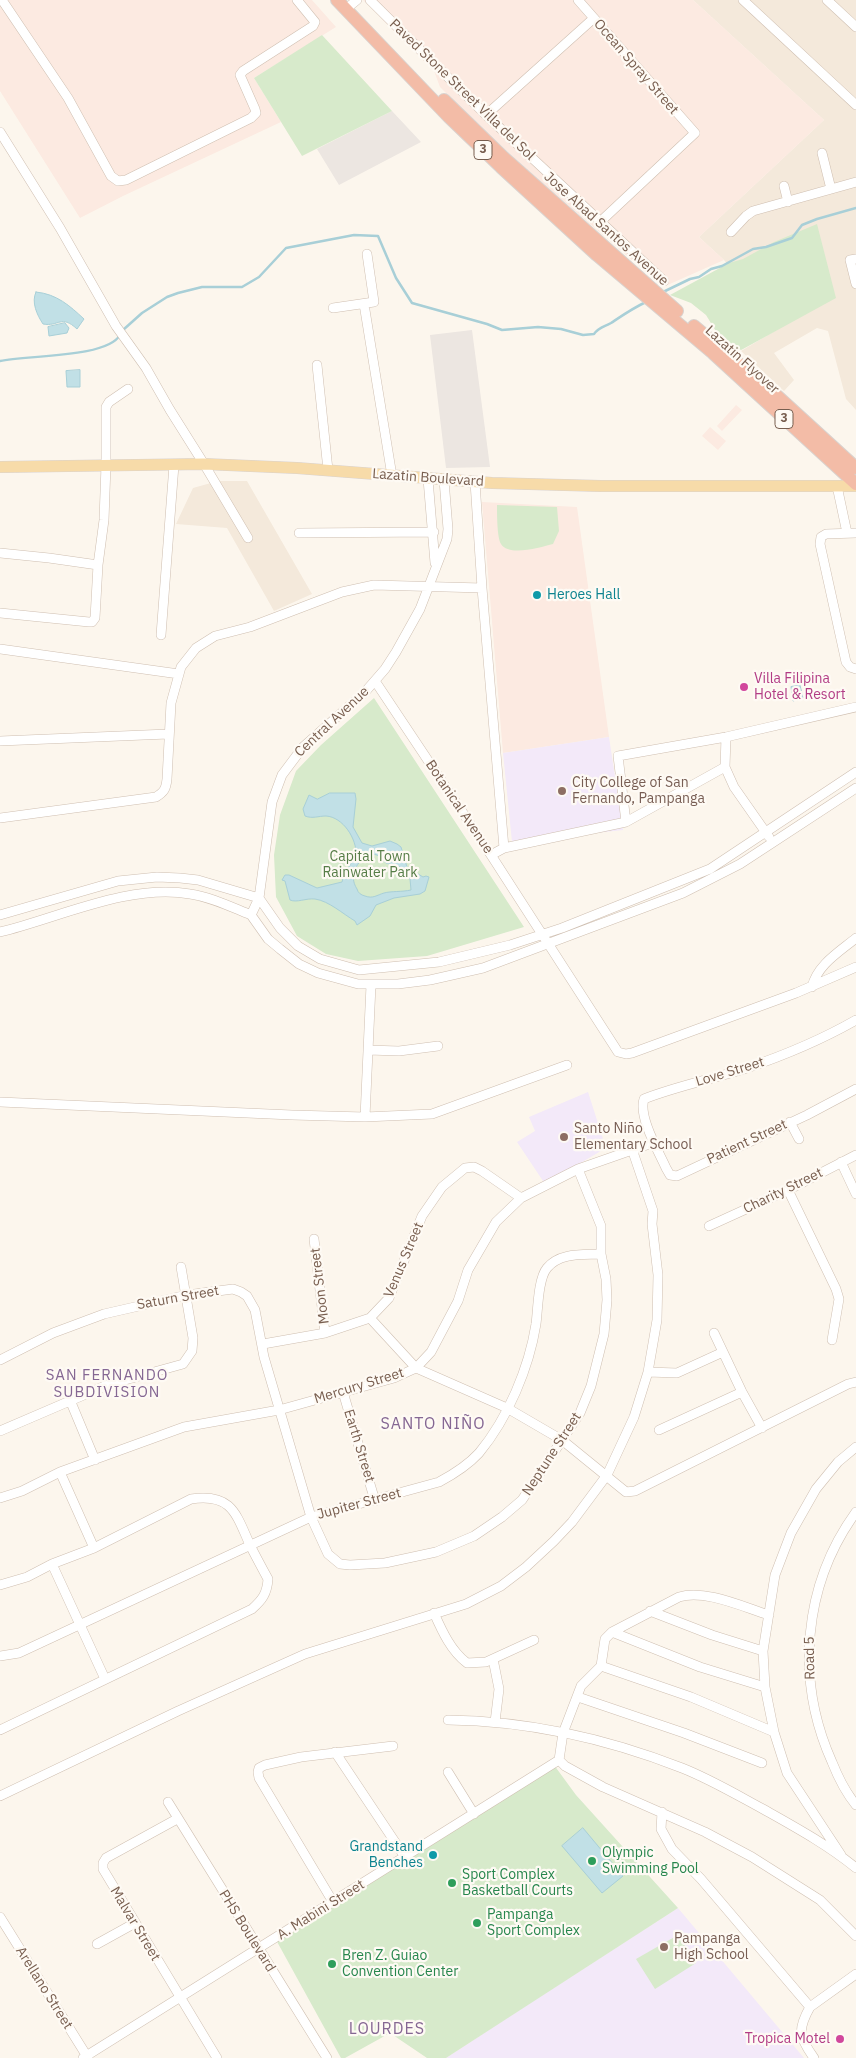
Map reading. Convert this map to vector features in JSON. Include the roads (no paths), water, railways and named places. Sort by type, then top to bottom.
[{"type":"highway","name":"Jose Abad Santos Avenue","points":[[348,3],[504,158],[664,306],[748,392],[855,484]]},
{"type":"highway","name":"Jose Abad Santos Avenue","points":[[674,316],[777,396],[856,468]]},
{"type":"highway","name":"Lazatin Flyover","points":[[674,316],[715,351],[855,484]]},
{"type":"main road","name":"Lazatin Boulevard","points":[[0,467],[204,464],[328,470],[475,482],[601,486],[837,486],[855,484]]},
{"type":"street","points":[[6,1],[68,98],[111,176],[118,181],[126,180],[252,118],[256,114],[240,75],[242,71],[313,26],[315,22],[313,18],[297,0]]},
{"type":"street","name":"Paved Stone Street Villa del Sol","points":[[370,0],[486,115],[664,281]]},
{"type":"street","name":"Ocean Spray Street","points":[[578,0],[695,133],[600,222]]},
{"type":"street","points":[[744,0],[856,105]]},
{"type":"street","points":[[827,0],[856,27]]},
{"type":"street","points":[[486,115],[594,18]]},
{"type":"street","points":[[0,132],[60,228],[116,326],[146,368],[248,538]]},
{"type":"street","points":[[822,153],[831,189]]},
{"type":"street","points":[[731,232],[746,216],[753,212],[856,182]]},
{"type":"street","points":[[784,186],[788,202]]},
{"type":"street","points":[[333,308],[374,302],[367,254]]},
{"type":"street","points":[[853,260],[856,284]]},
{"type":"street","points":[[364,304],[392,476]]},
{"type":"street","points":[[316,365],[328,470]]},
{"type":"street","points":[[0,613],[92,622],[95,618],[98,565],[104,520],[106,407],[109,402],[128,389]]},
{"type":"street","points":[[161,635],[174,465]]},
{"type":"street","name":"Central Avenue","points":[[428,478],[436,569]]},
{"type":"street","name":"Central Avenue","points":[[251,915],[259,898],[269,814],[282,775],[303,747],[376,681],[400,646],[429,586],[445,544],[448,529],[444,480]]},
{"type":"street","points":[[475,482],[504,848]]},
{"type":"street","points":[[837,486],[851,533],[826,534],[821,537],[820,544],[846,662],[850,667],[856,669]]},
{"type":"street","points":[[299,533],[434,532]]},
{"type":"street","points":[[0,553],[98,565]]},
{"type":"street","points":[[0,818],[156,797],[166,789],[171,703],[181,667],[196,648],[215,636],[250,627],[342,592],[374,585],[482,588]]},
{"type":"street","points":[[0,649],[179,674]]},
{"type":"street","name":"Botanical Avenue","points":[[376,681],[618,1052],[622,1054],[632,1053],[812,987]]},
{"type":"street","points":[[626,822],[618,756],[726,737],[856,707]]},
{"type":"street","points":[[0,741],[168,734]]},
{"type":"street","points":[[726,737],[725,767],[734,787],[772,842]]},
{"type":"street","points":[[491,855],[504,848],[626,822],[725,767]]},
{"type":"street","points":[[0,916],[118,881],[157,877],[198,880],[259,898],[280,928],[298,946],[320,959],[359,970],[439,962],[491,950],[586,919],[710,869],[856,772]]},
{"type":"street","points":[[0,929],[126,896],[143,893],[190,894],[208,898],[251,915],[268,939],[299,964],[338,980],[371,985],[430,980],[482,968],[683,894],[740,864],[856,788]]},
{"type":"street","points":[[812,987],[814,976],[820,969],[856,938]]},
{"type":"street","points":[[812,987],[856,968]]},
{"type":"street","points":[[365,1117],[371,985]]},
{"type":"street","name":"Love Street","points":[[655,1142],[644,1115],[642,1105],[644,1100],[667,1090],[745,1068],[798,1050],[856,1020]]},
{"type":"street","points":[[368,1050],[398,1051],[438,1046]]},
{"type":"street","points":[[0,1102],[365,1117],[432,1114],[567,1065]]},
{"type":"street","name":"Patient Street","points":[[655,1142],[670,1175],[677,1176],[807,1115],[856,1089]]},
{"type":"street","points":[[790,1122],[799,1139]]},
{"type":"street","name":"Mercury Street","points":[[0,1498],[22,1491],[60,1472],[184,1427],[279,1410],[394,1378],[416,1368],[431,1352],[458,1301],[468,1270],[496,1222],[521,1198],[578,1169],[632,1152],[655,1142]]},
{"type":"street","points":[[0,1796],[178,1710],[304,1654],[466,1604],[486,1594],[526,1567],[572,1522],[607,1475],[634,1418],[648,1372],[657,1320],[658,1275],[652,1224],[653,1211],[632,1152]]},
{"type":"street","name":"Charity Street","points":[[709,1226],[788,1190],[856,1155]]},
{"type":"street","points":[[841,1162],[856,1194]]},
{"type":"street","name":"Venus Street","points":[[263,1344],[325,1333],[370,1318],[389,1298],[422,1216],[442,1187],[465,1168],[474,1167],[521,1198]]},
{"type":"street","name":"Neptune Street","points":[[279,1410],[311,1517],[323,1546],[328,1554],[340,1564],[385,1563],[436,1552],[463,1542],[502,1518],[522,1500],[580,1413],[591,1386],[604,1334],[607,1300],[606,1279],[601,1254],[601,1226],[578,1169]]},
{"type":"street","points":[[788,1190],[836,1289],[839,1299],[832,1340]]},
{"type":"street","name":"Moon Street","points":[[314,1238],[325,1333]]},
{"type":"street","name":"Jupiter Street","points":[[0,1656],[19,1653],[311,1517],[439,1482],[456,1473],[478,1454],[493,1433],[526,1364],[532,1343],[541,1280],[546,1268],[556,1260],[572,1255],[601,1254]]},
{"type":"street","points":[[0,1432],[114,1382],[183,1364],[192,1351],[193,1338],[181,1267]]},
{"type":"street","name":"Saturn Street","points":[[0,1360],[53,1333],[104,1314],[187,1295],[233,1289],[247,1296],[255,1310],[264,1357],[279,1410]]},
{"type":"street","points":[[370,1318],[416,1368],[506,1408],[562,1440],[626,1492],[635,1491],[848,1384],[856,1382]]},
{"type":"street","points":[[714,1332],[742,1392],[762,1428]]},
{"type":"street","points":[[648,1372],[677,1372],[724,1352]]},
{"type":"street","name":"Earth Street","points":[[343,1392],[375,1500]]},
{"type":"street","points":[[659,1430],[742,1392]]},
{"type":"street","points":[[70,1400],[95,1460]]},
{"type":"street","points":[[841,1855],[787,1773],[774,1732],[765,1687],[763,1651],[775,1575],[788,1540],[801,1513],[816,1489],[838,1462],[856,1447]]},
{"type":"street","points":[[60,1472],[94,1548]]},
{"type":"street","points":[[0,1585],[27,1577],[52,1564],[94,1548],[191,1499],[200,1498],[216,1499],[228,1503],[237,1514],[250,1546],[268,1579],[268,1590],[263,1599],[252,1609],[0,1730]]},
{"type":"street","name":"Road 5","points":[[856,1512],[834,1548],[822,1577],[810,1625],[808,1658],[813,1702],[820,1734],[836,1771],[856,1805]]},
{"type":"street","points":[[52,1564],[106,1679]]},
{"type":"street","points":[[768,1615],[709,1597],[688,1594],[650,1611],[612,1632],[605,1639],[601,1666],[581,1686],[563,1732],[559,1760],[565,1766],[602,1787],[713,1836],[790,1880],[820,1900],[856,1936]]},
{"type":"street","points":[[650,1611],[712,1635],[763,1651]]},
{"type":"street","points":[[434,1613],[451,1646],[467,1664],[477,1664],[493,1660],[534,1640]]},
{"type":"street","points":[[612,1632],[700,1667],[765,1687]]},
{"type":"street","points":[[493,1660],[499,1690],[495,1722]]},
{"type":"street","points":[[601,1666],[683,1694],[774,1732]]},
{"type":"street","points":[[578,1697],[762,1763]]},
{"type":"street","points":[[448,1720],[495,1722],[563,1732],[688,1771],[786,1822],[841,1855],[856,1868]]},
{"type":"street","points":[[333,1902],[260,1778],[259,1768],[301,1756],[393,1746]]},
{"type":"street","points":[[335,1752],[405,1857]]},
{"type":"street","name":"A. Mabini Street","points":[[86,2057],[559,1760]]},
{"type":"street","points":[[448,1772],[474,1814]]},
{"type":"street","name":"PHS Boulevard","points":[[168,1802],[327,2058]]},
{"type":"street","points":[[662,1812],[661,1829],[672,1849],[701,1879],[810,2007]]},
{"type":"street","name":"Malvar Street","points":[[178,1819],[106,1858],[103,1863],[103,1869],[217,2058]]},
{"type":"street","name":"Arellano Street","points":[[0,1917],[86,2057]]},
{"type":"street","points":[[97,1944],[135,1923]]},
{"type":"street","points":[[814,2058],[804,2044],[800,2031],[804,2018],[810,2007],[856,1974]]},
{"type":"water","points":[[36,292],[57,298],[79,314],[84,319],[77,329],[67,322],[43,324],[34,304]]},
{"type":"water","points":[[65,323],[69,328],[67,333],[49,336],[48,327]]},
{"type":"water","points":[[80,370],[80,387],[67,387],[66,371]]},
{"type":"water","points":[[800,685],[803,698],[793,701],[791,687]]},
{"type":"water","points":[[330,793],[355,793],[353,827],[362,843],[372,846],[390,841],[401,847],[407,867],[423,877],[429,877],[425,891],[420,894],[394,898],[376,905],[370,916],[357,925],[355,921],[320,900],[290,900],[285,881],[282,880],[285,875],[289,875],[317,888],[342,882],[356,855],[354,842],[348,830],[338,820],[326,816],[305,816],[303,809],[309,795],[317,799]],"holes":[[[369,853],[377,855],[386,863],[403,868],[410,879],[411,890],[387,892],[370,897],[359,893],[353,879],[355,869]]]},
{"type":"water","name":"Olympic Swimming Pool","points":[[583,1828],[623,1876],[602,1893],[562,1846]]},
{"type":"waterway","points":[[661,293],[690,279],[699,277],[711,269],[722,266],[753,249],[766,247],[792,238],[802,225],[856,208]]},
{"type":"waterway","points":[[123,330],[142,313],[167,297],[178,293],[202,287],[242,287],[259,277],[286,248],[354,235],[378,236],[396,278],[412,303],[502,330],[538,327],[561,329],[583,335],[594,334],[600,328],[646,302]]},
{"type":"waterway","points":[[0,361],[83,352],[100,348],[112,342],[120,335]]},
{"type":"place","name":"Heroes Hall","points":[[537,595]]},
{"type":"place","name":"Villa Filipina Hotel & Resort","points":[[744,687]]},
{"type":"place","name":"City College of San Fernando, Pampanga","points":[[562,791]]},
{"type":"place","name":"Santo Niño Elementary School","points":[[564,1137]]},
{"type":"place","name":"Grandstand Benches","points":[[433,1855]]},
{"type":"place","name":"Olympic Swimming Pool","points":[[592,1861]]},
{"type":"place","name":"Sport Complex Basketball Courts","points":[[452,1883]]},
{"type":"place","name":"Pampanga Sport Complex","points":[[477,1923]]},
{"type":"place","name":"Pampanga High School","points":[[664,1947]]},
{"type":"place","name":"Bren Z. Guiao Convention Center","points":[[332,1964]]},
{"type":"place","name":"Tropica Motel","points":[[840,2039]]},
{"type":"district","name":"SAN FERNANDO SUBDIVISION","points":[[107,1384]]},
{"type":"district","name":"SANTO NIÑO","points":[[433,1424]]},
{"type":"district","name":"LOURDES","points":[[387,2029]]},
{"type":"park label","name":"Capital Town Rainwater Park","points":[[370,866]]}]
